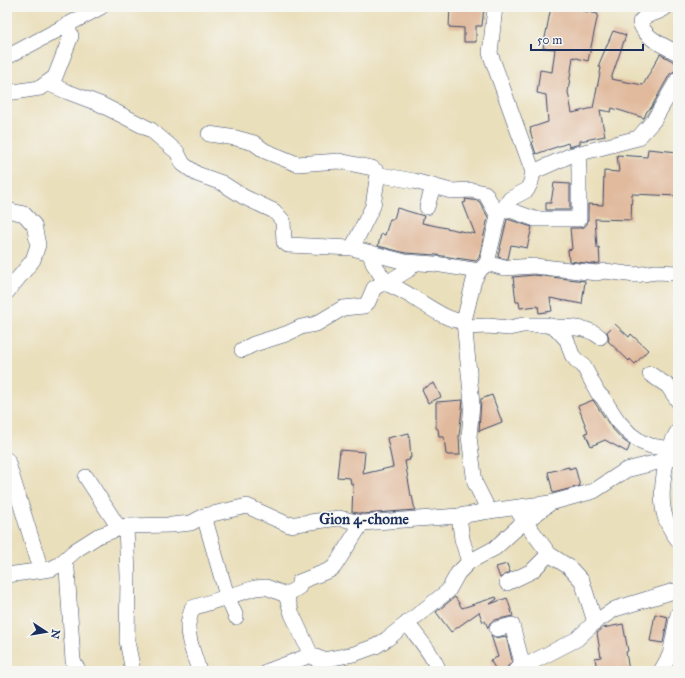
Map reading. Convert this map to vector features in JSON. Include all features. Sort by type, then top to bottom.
[{"type":"street","points":[[7,57],[101,7]]},
{"type":"street","points":[[489,510],[475,483],[470,437],[472,404],[465,324],[474,280],[483,267],[502,212],[510,199],[527,190],[531,182],[533,172],[490,53],[495,7]]},
{"type":"street","points":[[666,7],[664,10],[647,15],[640,22],[641,26],[652,39],[678,53]]},
{"type":"street","points":[[7,94],[40,88],[55,77],[71,36],[67,25]]},
{"type":"street","points":[[533,172],[569,156],[638,138],[654,120],[678,79]]},
{"type":"street","points":[[47,83],[100,104],[151,130],[177,152],[183,164],[197,174],[222,183],[244,196],[274,210],[282,221],[284,242],[288,245],[352,248],[405,262],[415,263],[504,268],[534,266],[556,267],[558,269],[597,272],[605,271],[635,275],[656,272],[678,273]]},
{"type":"street","points":[[209,134],[236,138],[254,143],[265,151],[297,164],[339,161],[372,168],[378,173],[451,191],[471,190],[485,193],[502,212],[535,219],[579,219],[578,154]]},
{"type":"street","points":[[352,248],[373,206],[378,173]]},
{"type":"street","points":[[427,207],[433,186]]},
{"type":"street","points":[[7,210],[24,214],[34,225],[38,246],[33,260],[7,292]]},
{"type":"street","points":[[370,253],[373,263],[383,278],[384,284]]},
{"type":"street","points":[[242,350],[254,344],[286,334],[300,327],[316,324],[343,308],[364,306],[368,302],[374,288],[403,273],[415,263]]},
{"type":"street","points":[[384,284],[419,300],[443,315],[465,324],[509,328],[520,325],[546,325],[594,332],[600,337]]},
{"type":"street","points":[[555,327],[567,340],[572,355],[583,365],[598,392],[618,421],[630,434],[641,442],[671,455]]},
{"type":"street","points":[[650,374],[668,386],[678,401]]},
{"type":"street","points":[[678,432],[674,437],[663,510],[665,518],[678,540]]},
{"type":"street","points":[[7,575],[51,569],[98,536],[122,527],[191,523],[204,516],[247,506],[290,525],[339,518],[362,523],[459,516],[489,510],[516,508],[550,502],[594,491],[626,470],[671,455]]},
{"type":"street","points":[[7,460],[41,570]]},
{"type":"street","points":[[86,477],[122,527],[128,576],[128,670]]},
{"type":"street","points":[[268,671],[311,656],[323,660],[354,654],[376,646],[448,591],[458,573],[469,562],[495,548],[525,521],[550,502]]},
{"type":"street","points":[[516,508],[548,554],[569,567],[582,581],[595,622]]},
{"type":"street","points":[[204,516],[227,596],[236,617]]},
{"type":"street","points":[[459,516],[462,539],[469,562]]},
{"type":"street","points":[[286,595],[299,587],[299,582],[334,567],[362,523]]},
{"type":"street","points":[[507,583],[532,571],[548,554]]},
{"type":"street","points":[[60,564],[67,569],[73,660],[79,671]]},
{"type":"street","points":[[199,671],[190,642],[188,625],[192,608],[260,586],[286,595]]},
{"type":"street","points":[[518,670],[577,639],[595,622],[615,609],[661,594],[674,591],[678,593]]},
{"type":"street","points":[[286,595],[292,614],[311,656],[322,664],[326,671]]},
{"type":"street","points":[[661,671],[670,655],[678,614]]},
{"type":"street","points":[[407,623],[428,651],[439,671]]},
{"type":"street","points":[[497,629],[512,625],[521,659],[518,670]]},
{"type":"building","points":[[450,7],[484,7],[482,26],[476,26],[476,42],[464,42],[464,28],[449,27]]},
{"type":"building","points":[[551,7],[578,7],[578,10],[598,14],[588,61],[573,57],[568,92],[572,113],[593,108],[601,68],[599,67],[599,64],[613,31],[626,35],[611,79],[643,85],[660,54],[678,64],[678,67],[670,74],[644,118],[612,108],[611,112],[600,110],[605,136],[580,141],[580,144],[569,147],[568,143],[536,154],[530,128],[548,122],[546,95],[537,93],[540,70],[552,72],[555,49],[543,48]]},
{"type":"building","points":[[648,149],[678,152],[678,196],[632,194],[631,220],[595,219],[597,248],[599,247],[600,263],[593,264],[569,261],[568,250],[572,249],[570,228],[584,227],[587,224],[588,204],[603,205],[604,171],[619,172],[617,155],[647,157]]},
{"type":"building","points":[[554,183],[570,184],[570,210],[546,210],[546,203],[551,203]]},
{"type":"building","points":[[465,199],[479,201],[488,217],[479,258],[476,261],[436,255],[406,253],[378,246],[381,234],[385,235],[390,219],[394,219],[397,208],[424,216],[422,223],[475,234],[463,203],[466,202]]},
{"type":"building","points":[[507,219],[532,227],[527,248],[511,245],[508,259],[505,259],[498,257]]},
{"type":"building","points":[[534,275],[585,281],[582,304],[550,298],[552,311],[539,313],[538,306],[520,308],[519,302],[516,302],[513,277]]},
{"type":"building","points":[[615,324],[629,337],[631,334],[648,350],[635,364],[630,359],[629,361],[608,341],[609,338],[607,332]]},
{"type":"building","points":[[434,383],[441,397],[428,403],[422,389]]},
{"type":"building","points":[[492,395],[502,422],[479,431],[481,399]]},
{"type":"building","points":[[463,400],[459,436],[460,455],[448,455],[446,454],[444,437],[439,437],[438,429],[436,428],[436,402]]},
{"type":"building","points":[[593,400],[611,427],[630,445],[627,452],[605,440],[591,446],[585,433],[588,432],[578,406]]},
{"type":"building","points":[[409,433],[411,458],[409,458],[410,460],[405,461],[415,510],[363,514],[352,512],[353,484],[351,484],[350,478],[337,477],[340,450],[365,452],[363,474],[393,467],[387,438]]},
{"type":"building","points":[[569,467],[569,469],[575,467],[580,486],[553,493],[548,472]]},
{"type":"building","points":[[507,564],[510,572],[500,578],[496,567]]},
{"type":"building","points":[[455,597],[462,608],[496,597],[497,599],[490,604],[507,598],[513,616],[494,620],[490,623],[488,628],[485,621],[483,622],[479,612],[451,632],[436,612]]},
{"type":"building","points":[[655,614],[668,617],[663,643],[650,641]]},
{"type":"building","points":[[623,624],[628,651],[626,652],[629,671],[597,671],[595,658],[601,657],[597,633],[603,628]]},
{"type":"building","points":[[491,635],[495,638],[506,636],[512,663],[508,666],[506,671],[497,671],[490,660],[498,657]]},
{"type":"district","name":"Gion 4-chome","points":[[364,519]]}]
